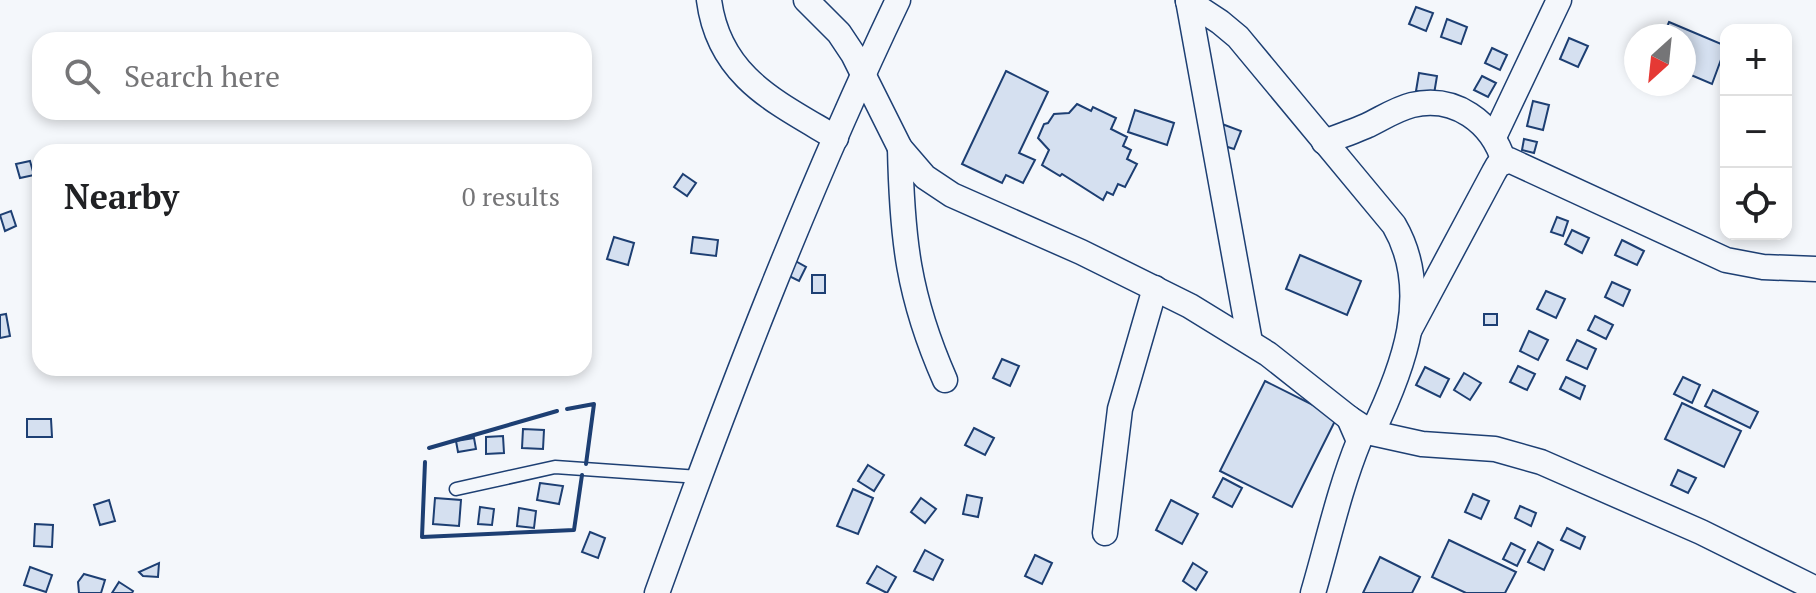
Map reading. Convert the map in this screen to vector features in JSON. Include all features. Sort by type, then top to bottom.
[{"type":"street","points":[[709,0],[716,32],[734,65],[746,79],[759,91],[836,138]]},
{"type":"street","points":[[806,0],[839,33],[900,148],[925,177],[952,195],[1155,288],[1250,342],[1372,433],[1422,444],[1495,449],[1541,462],[1701,532],[1816,589]]},
{"type":"street","points":[[657,593],[761,316],[898,0]]},
{"type":"street","points":[[1494,137],[1559,0]]},
{"type":"street","points":[[1188,1],[1238,37],[1394,225],[1401,238],[1409,264],[1410,329],[1394,388],[1372,433]]},
{"type":"street","points":[[1188,1],[1250,342]]},
{"type":"street","points":[[1324,142],[1412,105],[1427,104],[1460,109],[1485,125],[1494,137],[1504,162]]},
{"type":"street","points":[[900,148],[901,215],[911,285],[945,380]]},
{"type":"street","points":[[1410,329],[1494,172],[1504,162],[1515,161],[1726,260],[1763,267],[1816,269]]},
{"type":"street","points":[[1105,533],[1120,409],[1155,288]]},
{"type":"street","points":[[1313,593],[1342,483],[1359,441],[1349,418]]},
{"type":"lane","points":[[456,489],[555,467],[699,477]]},
{"type":"building","points":[[1416,7],[1433,13],[1426,31],[1409,24]]},
{"type":"building","points":[[1447,19],[1467,27],[1461,44],[1441,37]]},
{"type":"building","points":[[1696,33],[1720,43],[1720,62],[1712,84],[1696,77]]},
{"type":"building","points":[[1569,38],[1588,46],[1578,67],[1560,59]]},
{"type":"building","points":[[1492,48],[1507,55],[1500,70],[1485,63]]},
{"type":"building","points":[[1006,71],[1048,92],[1019,153],[1035,160],[1023,183],[1006,175],[1002,183],[962,164]]},
{"type":"building","points":[[1419,73],[1437,76],[1434,94],[1416,91]]},
{"type":"building","points":[[1482,76],[1496,83],[1488,97],[1474,90]]},
{"type":"building","points":[[1533,101],[1549,105],[1543,130],[1527,126]]},
{"type":"building","points":[[1077,104],[1091,111],[1093,107],[1116,118],[1111,129],[1127,137],[1123,146],[1131,150],[1127,159],[1137,164],[1125,187],[1118,184],[1113,195],[1107,192],[1103,200],[1042,165],[1049,150],[1038,138],[1044,124],[1054,114],[1069,113]]},
{"type":"building","points":[[1135,110],[1174,123],[1167,145],[1128,132]]},
{"type":"building","points":[[1222,124],[1241,131],[1234,149],[1215,143]]},
{"type":"building","points":[[1524,139],[1537,142],[1534,153],[1522,150]]},
{"type":"building","points":[[30,161],[32,175],[20,178],[16,164]]},
{"type":"building","points":[[683,174],[696,183],[687,196],[674,187]]},
{"type":"building","points":[[11,211],[16,226],[5,231],[0,215]]},
{"type":"building","points":[[1557,217],[1568,221],[1563,236],[1551,232]]},
{"type":"building","points":[[1572,230],[1589,238],[1582,253],[1565,244]]},
{"type":"building","points":[[614,237],[634,243],[628,265],[607,259]]},
{"type":"building","points":[[693,237],[718,240],[716,256],[691,253]]},
{"type":"building","points":[[1622,240],[1644,251],[1637,265],[1615,255]]},
{"type":"building","points":[[1300,255],[1361,281],[1347,315],[1286,289]]},
{"type":"building","points":[[790,258],[806,267],[799,281],[783,273]]},
{"type":"building","points":[[812,275],[825,275],[825,293],[812,293]]},
{"type":"building","points":[[1612,282],[1630,290],[1623,306],[1605,297]]},
{"type":"building","points":[[1546,291],[1565,299],[1556,318],[1537,309]]},
{"type":"building","points":[[6,314],[10,336],[0,338],[0,315]]},
{"type":"building","points":[[1484,314],[1497,314],[1497,325],[1484,325]]},
{"type":"building","points":[[1595,316],[1613,325],[1606,339],[1588,330]]},
{"type":"building","points":[[1529,331],[1548,340],[1538,360],[1520,351]]},
{"type":"building","points":[[1577,340],[1596,349],[1587,369],[1567,360]]},
{"type":"building","points":[[1002,359],[1019,366],[1010,386],[993,378]]},
{"type":"building","points":[[1518,366],[1535,374],[1527,390],[1510,382]]},
{"type":"building","points":[[1425,367],[1449,379],[1440,397],[1416,385]]},
{"type":"building","points":[[1464,373],[1481,383],[1470,400],[1454,390]]},
{"type":"building","points":[[1566,377],[1585,386],[1580,399],[1560,389]]},
{"type":"building","points":[[1683,377],[1700,385],[1692,403],[1674,394]]},
{"type":"building","points":[[1265,381],[1337,417],[1292,507],[1220,471]]},
{"type":"building","points":[[1713,390],[1758,412],[1750,428],[1705,406]]},
{"type":"building","points":[[1682,403],[1741,431],[1724,467],[1665,439]]},
{"type":"building","points":[[27,419],[51,419],[52,437],[27,437]]},
{"type":"building","points":[[974,428],[994,438],[985,455],[965,445]]},
{"type":"building","points":[[523,429],[544,430],[543,449],[522,448]]},
{"type":"building","points":[[503,436],[504,453],[486,454],[486,437]]},
{"type":"building","points":[[474,438],[476,449],[458,452],[456,441]]},
{"type":"building","points":[[868,465],[884,475],[874,491],[858,481]]},
{"type":"building","points":[[1678,470],[1696,478],[1688,493],[1671,485]]},
{"type":"building","points":[[1223,478],[1242,488],[1232,507],[1213,497]]},
{"type":"building","points":[[540,483],[563,486],[559,504],[537,500]]},
{"type":"building","points":[[853,489],[873,498],[858,534],[837,526]]},
{"type":"building","points":[[1473,494],[1489,501],[1481,519],[1465,512]]},
{"type":"building","points":[[967,495],[982,498],[978,517],[963,514]]},
{"type":"building","points":[[435,498],[461,500],[459,526],[433,524]]},
{"type":"building","points":[[921,498],[936,509],[925,523],[911,512]]},
{"type":"building","points":[[109,500],[115,521],[100,525],[94,505]]},
{"type":"building","points":[[1171,500],[1198,514],[1182,544],[1156,530]]},
{"type":"building","points":[[1520,506],[1536,513],[1531,526],[1515,518]]},
{"type":"building","points":[[480,507],[494,509],[492,525],[478,524]]},
{"type":"building","points":[[519,508],[536,511],[534,528],[517,526]]},
{"type":"building","points":[[35,524],[53,525],[52,547],[34,546]]},
{"type":"building","points":[[1567,528],[1585,537],[1580,549],[1561,540]]},
{"type":"building","points":[[590,532],[605,538],[598,558],[582,552]]},
{"type":"building","points":[[1449,540],[1516,572],[1505,593],[1466,593],[1432,577]]},
{"type":"building","points":[[1538,542],[1553,550],[1544,570],[1528,562]]},
{"type":"building","points":[[1511,543],[1525,550],[1517,566],[1503,559]]},
{"type":"building","points":[[925,550],[943,560],[933,580],[914,571]]},
{"type":"building","points":[[1035,555],[1052,563],[1042,584],[1025,576]]},
{"type":"building","points":[[1380,557],[1420,577],[1412,593],[1363,593]]},
{"type":"building","points":[[159,563],[158,577],[143,576],[139,572]]},
{"type":"building","points":[[1193,563],[1207,572],[1196,590],[1183,581]]},
{"type":"building","points":[[877,566],[896,577],[887,593],[867,583]]},
{"type":"building","points":[[30,567],[52,575],[46,592],[24,585]]},
{"type":"building","points":[[84,574],[105,580],[101,593],[79,593],[78,582]]},
{"type":"building","points":[[119,582],[133,591],[132,593],[112,593]]},
{"type":"wall","points":[[567,409],[594,404],[586,464]]},
{"type":"wall","points":[[429,448],[557,411]]},
{"type":"wall","points":[[425,462],[422,537],[574,530],[582,475]]}]
